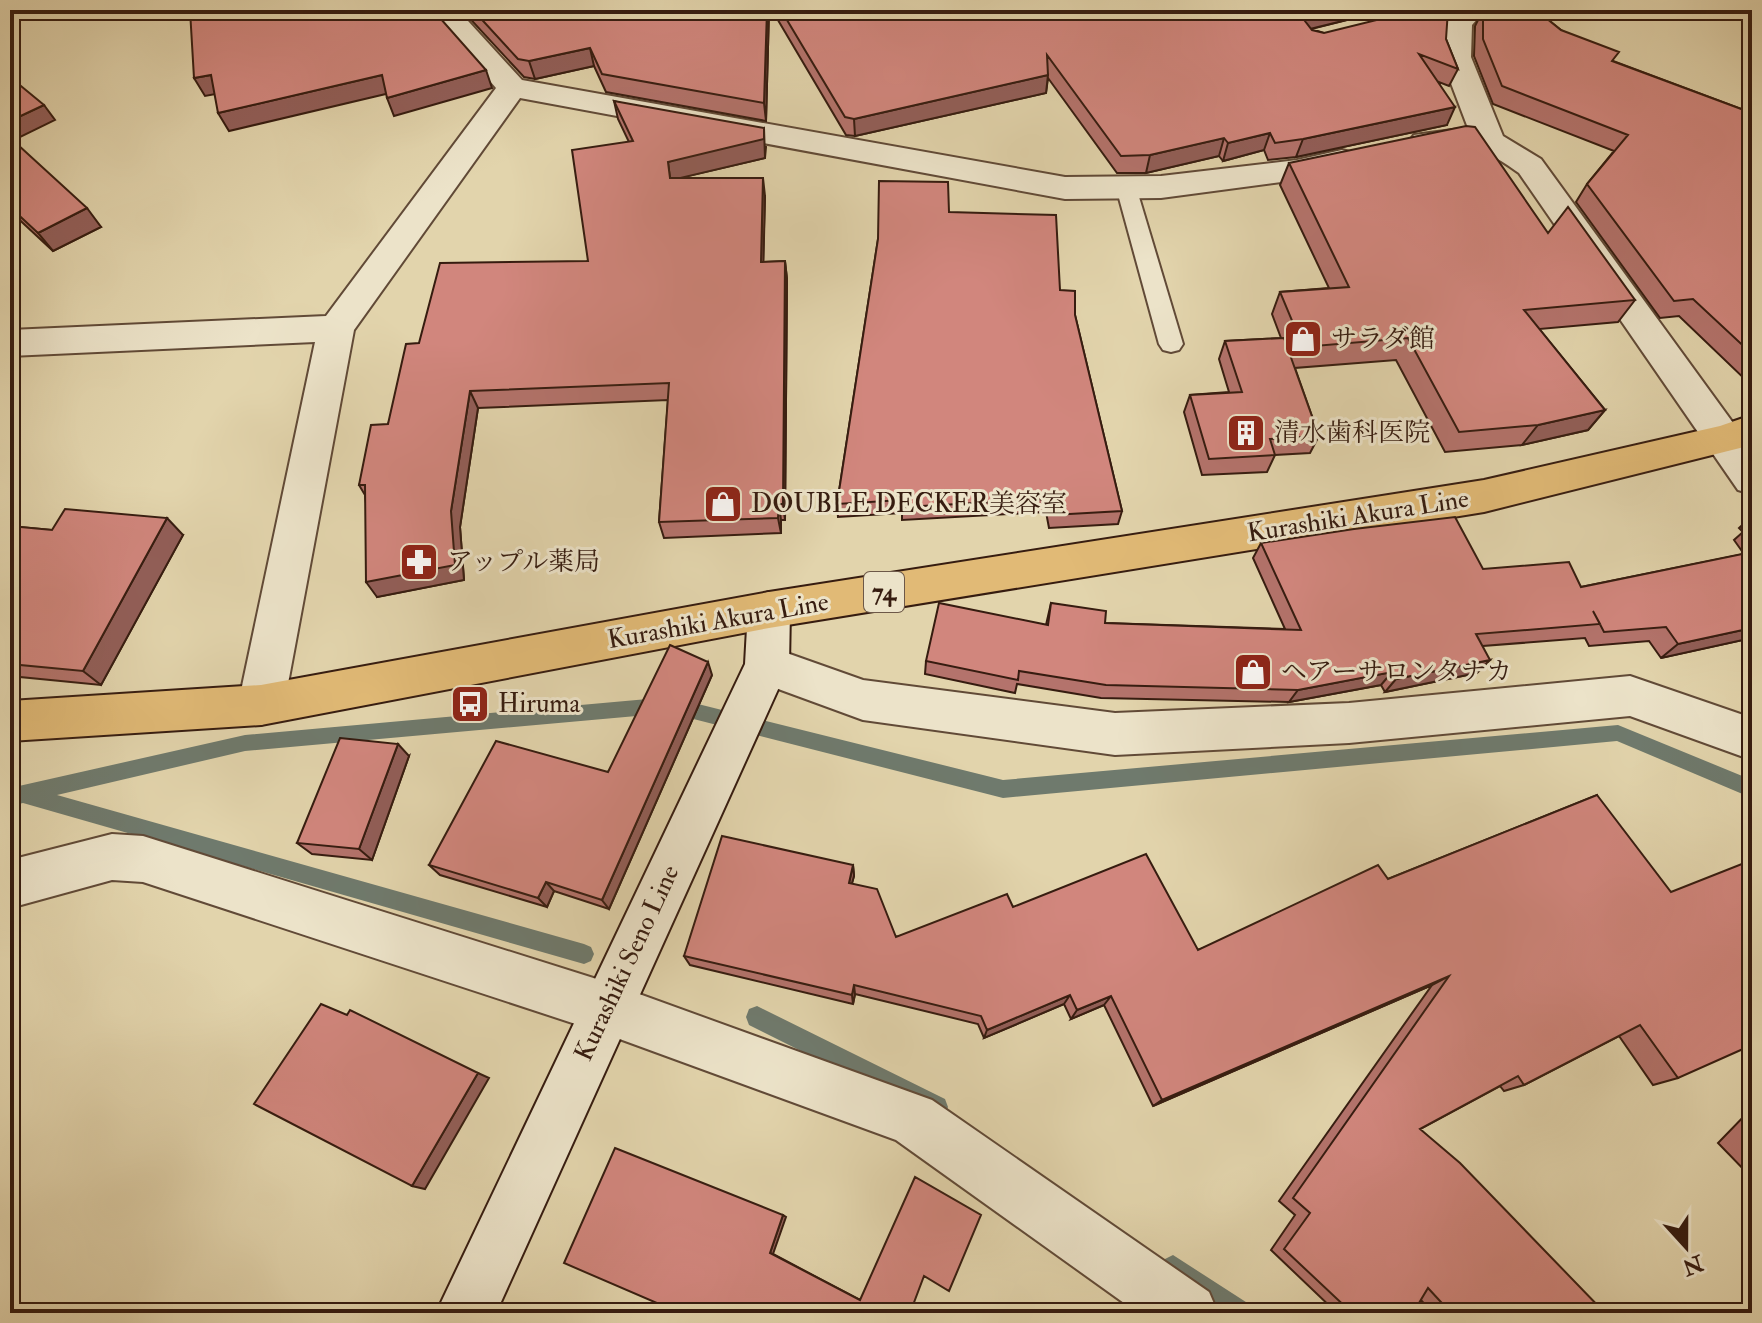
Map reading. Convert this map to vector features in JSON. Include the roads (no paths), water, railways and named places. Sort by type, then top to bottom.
[{"type":"main road","name":"Kurashiki Akura Line","points":[[10,721],[261,705],[769,610],[1484,496],[1738,435]]},
{"type":"street","points":[[446,15],[484,10]]},
{"type":"street","points":[[1361,28],[1434,10],[1467,14]]},
{"type":"street","points":[[1467,14],[1458,23],[1456,57],[1489,140]]},
{"type":"street","points":[[446,15],[512,87],[1065,188],[1161,187],[1297,170],[1454,136],[1489,140],[1508,148],[1530,166],[1738,435],[1752,479]]},
{"type":"street","points":[[261,705],[336,328],[512,87]]},
{"type":"street","points":[[10,343],[336,328]]},
{"type":"street","name":"Kurashiki Seno Line","points":[[466,1313],[761,679],[769,610]]},
{"type":"street","points":[[761,679],[863,700],[1115,734],[1349,723],[1630,696],[1752,739]]},
{"type":"street","points":[[10,884],[112,857],[143,859],[606,1008],[913,1119],[1188,1313]]},
{"type":"lane","points":[[1126,187],[1171,344]]},
{"type":"waterway","points":[[10,797],[245,743],[670,705],[1003,789],[1618,733],[1752,789]]},
{"type":"waterway","points":[[25,795],[584,954]]},
{"type":"waterway","points":[[757,1017],[937,1107]]},
{"type":"waterway","points":[[1173,1267],[1240,1313]]},
{"type":"place","name":"サラダ館","points":[[1303,339]]},
{"type":"place","name":"清水歯科医院","points":[[1246,433]]},
{"type":"place","name":"DOUBLE DECKER美容室","points":[[723,504]]},
{"type":"place","name":"アップル薬局","points":[[419,562]]},
{"type":"place","name":"ヘアーサロンタナカ","points":[[1253,672]]},
{"type":"place","name":"Hiruma","points":[[470,704]]}]
